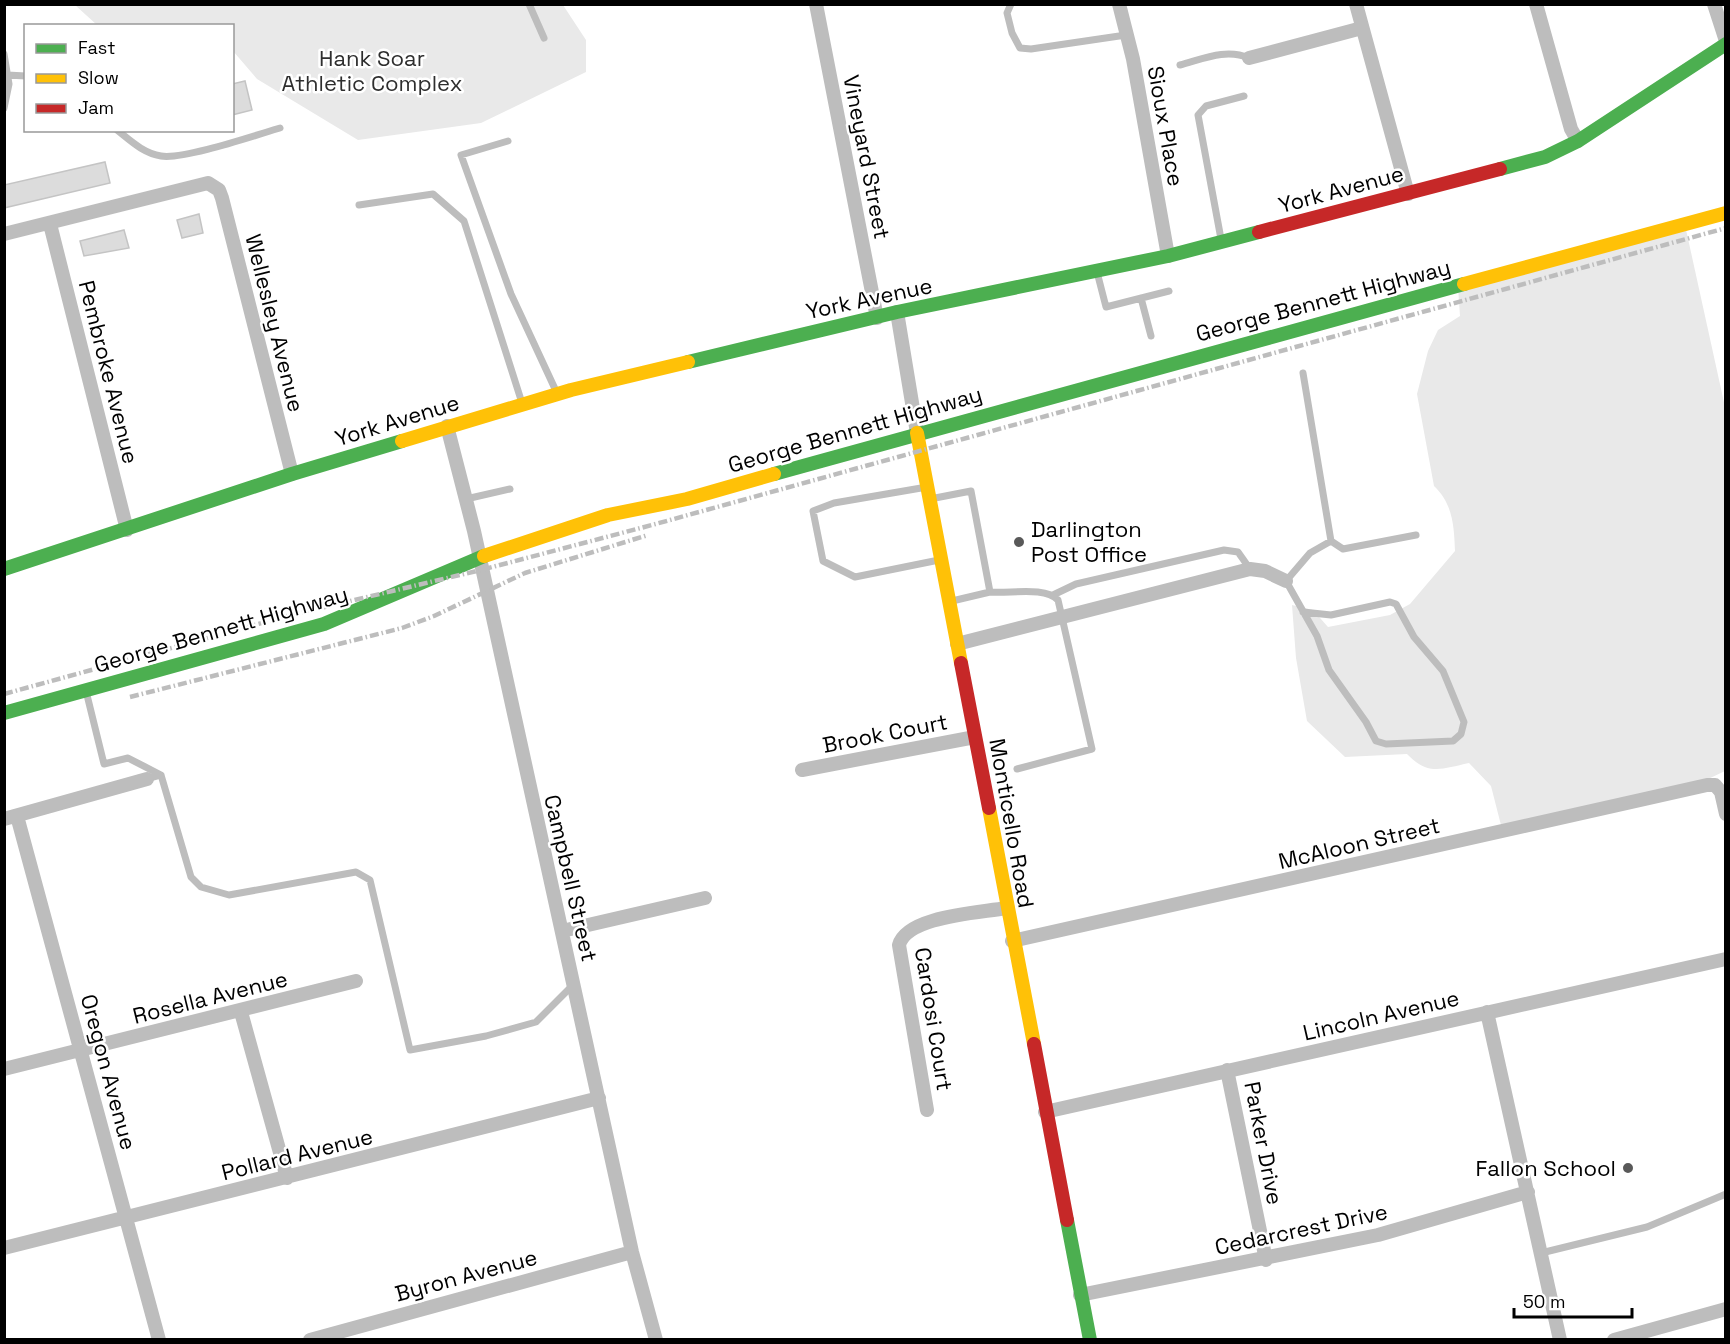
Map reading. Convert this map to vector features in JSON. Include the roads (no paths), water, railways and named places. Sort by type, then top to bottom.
[{"type":"street","name":"Vineyard Street","points":[[816,4],[877,318]]},
{"type":"street","name":"Sioux Place","points":[[1119,4],[1168,256]]},
{"type":"street","points":[[1356,4],[1408,194]]},
{"type":"street","points":[[1536,4],[1571,129],[1578,141]]},
{"type":"street","points":[[1714,4],[1725,42]]},
{"type":"street","points":[[1249,58],[1362,28]]},
{"type":"street","name":"York Avenue","points":[[4,569],[292,474],[522,403],[897,312],[1168,256],[1545,157],[1578,141],[1725,42]]},
{"type":"street","name":"Wellesley Avenue","points":[[50,224],[208,183],[214,185],[222,198],[292,474]]},
{"type":"street","name":"George Bennett Highway","points":[[4,713],[324,624],[479,559],[558,530],[608,515],[687,499],[918,433],[1725,213]]},
{"type":"street","points":[[4,234],[50,224]]},
{"type":"street","name":"Pembroke Avenue","points":[[50,224],[127,530]]},
{"type":"street","name":"Monticello Road","points":[[897,312],[1012,941],[1090,1340]]},
{"type":"street","name":"Campbell Street","points":[[447,426],[466,499],[632,1252],[656,1340]]},
{"type":"street","points":[[957,644],[1250,569],[1265,571],[1286,581]]},
{"type":"street","name":"Brook Court","points":[[802,770],[975,737]]},
{"type":"street","points":[[11,817],[147,779]]},
{"type":"street","name":"McAloon Street","points":[[1012,941],[1714,785],[1720,792],[1725,814]]},
{"type":"street","name":"Oregon Avenue","points":[[11,817],[82,1051],[159,1340]]},
{"type":"street","points":[[562,931],[705,898]]},
{"type":"street","name":"Cardosi Court","points":[[927,1110],[898,945],[901,936],[918,924],[1006,908]]},
{"type":"street","name":"Lincoln Avenue","points":[[1046,1112],[1725,959]]},
{"type":"street","name":"Rosella Avenue","points":[[4,1069],[241,1012],[356,981]]},
{"type":"street","points":[[241,1012],[288,1178]]},
{"type":"street","points":[[1487,1012],[1560,1340]]},
{"type":"street","name":"Parker Drive","points":[[1227,1070],[1266,1260]]},
{"type":"street","name":"Pollard Avenue","points":[[4,1248],[599,1098]]},
{"type":"street","name":"Cedarcrest Drive","points":[[1080,1296],[1266,1260],[1378,1235],[1528,1192]]},
{"type":"street","name":"Byron Avenue","points":[[310,1340],[632,1252]]},
{"type":"street","points":[[1614,1340],[1725,1309]]},
{"type":"lane","points":[[529,4],[544,38]]},
{"type":"lane","points":[[1011,4],[1007,13],[1020,48],[1031,49],[1126,34]]},
{"type":"lane","points":[[1180,65],[1236,52],[1249,58]]},
{"type":"lane","points":[[4,54],[7,75],[4,108]]},
{"type":"lane","points":[[7,75],[24,76]]},
{"type":"lane","points":[[1221,242],[1197,115],[1206,106],[1244,96]]},
{"type":"lane","points":[[119,132],[141,150],[163,156],[205,149],[280,128]]},
{"type":"lane","points":[[508,141],[461,155],[511,294],[556,394]]},
{"type":"lane","points":[[359,205],[433,194],[464,221],[522,403]]},
{"type":"lane","points":[[1097,272],[1106,308],[1168,291]]},
{"type":"lane","points":[[1141,298],[1152,336]]},
{"type":"lane","points":[[1303,373],[1331,541],[1343,549],[1416,535]]},
{"type":"lane","points":[[466,499],[510,489]]},
{"type":"lane","points":[[941,560],[855,577],[823,561],[813,511],[834,503],[971,491],[990,592]]},
{"type":"lane","points":[[1303,612],[1331,615],[1390,602],[1396,604],[1414,638],[1443,671],[1464,722],[1461,734],[1453,741],[1386,744],[1376,741],[1366,722],[1329,670],[1317,636],[1303,612],[1286,581],[1310,553],[1331,541]]},
{"type":"lane","points":[[950,602],[990,592],[1053,595],[1076,584],[1224,550],[1238,552],[1250,569]]},
{"type":"lane","points":[[1017,769],[1092,750],[1058,600],[1053,595]]},
{"type":"lane","points":[[86,690],[104,764],[128,758],[161,775],[191,877],[201,887],[229,895],[356,872],[370,880],[410,1050],[486,1036],[536,1022],[574,984]]},
{"type":"lane","points":[[147,779],[161,775]]},
{"type":"lane","points":[[1541,1253],[1647,1227],[1725,1194]]},
{"type":"railway","points":[[4,694],[291,615],[481,570],[652,525],[1726,228]]},
{"type":"railway","points":[[130,697],[402,628],[434,616],[525,573],[648,535]]},
{"type":"place","name":"Darlington Post Office","points":[[1019,542]]},
{"type":"place","name":"Fallon School","points":[[1628,1168]]},
{"type":"park label","name":"Hank Soar Athletic Complex","points":[[372,70]]}]
